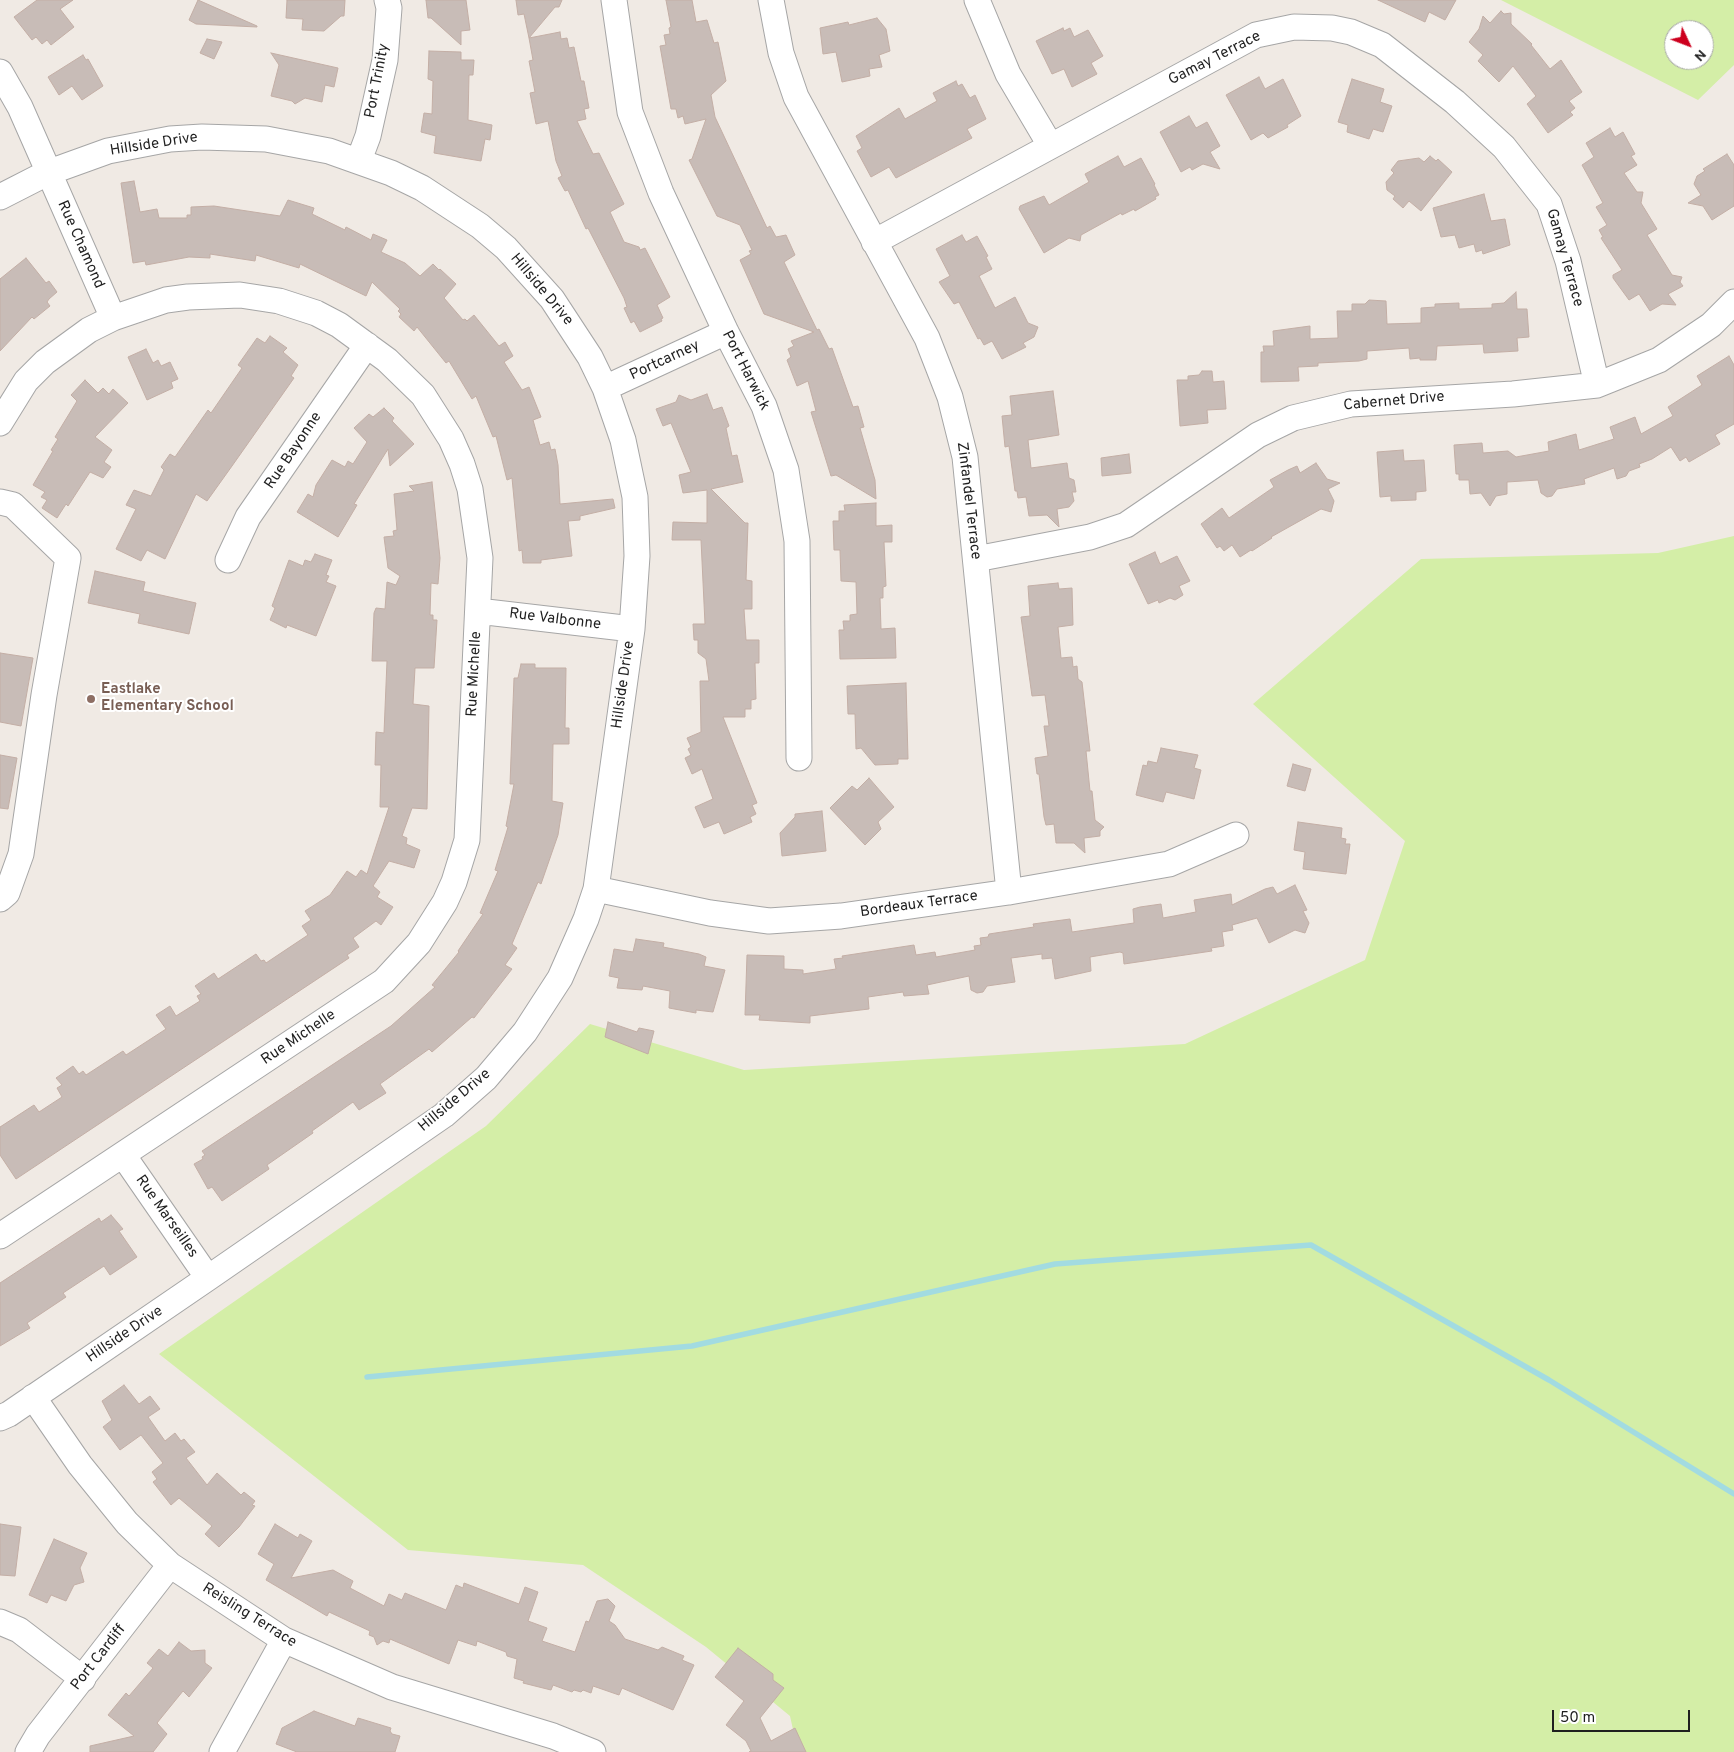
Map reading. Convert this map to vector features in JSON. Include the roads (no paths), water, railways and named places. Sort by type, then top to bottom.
[{"type":"street","name":"Port Trinity","points":[[359,160],[368,136],[385,60],[389,8],[387,0]]},
{"type":"street","name":"Port Harwick","points":[[614,0],[630,112],[659,188],[726,332],[764,406],[776,438],[791,493],[797,542],[799,758]]},
{"type":"street","name":"Zinfandel Terrace","points":[[770,0],[781,53],[796,97],[927,338],[950,397],[965,457],[1009,892]]},
{"type":"street","points":[[977,0],[1008,74],[1050,145]]},
{"type":"street","name":"Gamay Terrace","points":[[874,242],[1256,35],[1275,30],[1313,26],[1332,28],[1371,39],[1392,51],[1455,102],[1504,147],[1549,204],[1568,261],[1597,385]]},
{"type":"street","name":"Rue Chamond","points":[[0,72],[20,107],[47,173],[113,318]]},
{"type":"street","name":"Hillside Drive","points":[[0,198],[47,173],[115,149],[170,139],[202,137],[266,139],[305,145],[359,160],[391,173],[430,193],[480,226],[506,248],[541,286],[572,327],[605,388],[623,440],[635,497],[637,556],[632,629],[596,889],[583,927],[560,978],[525,1032],[486,1078],[444,1115],[208,1278],[0,1418]]},
{"type":"street","name":"Rue Michelle","points":[[0,423],[26,381],[45,362],[81,335],[113,318],[166,300],[208,295],[240,295],[279,302],[316,313],[339,325],[394,365],[423,395],[451,439],[462,464],[470,489],[480,558],[467,840],[454,882],[434,922],[419,943],[384,981],[0,1236]]},
{"type":"street","name":"Cabernet Drive","points":[[976,559],[1090,537],[1126,524],[1251,440],[1293,418],[1351,404],[1513,394],[1597,385],[1659,360],[1711,324],[1734,302]]},
{"type":"street","name":"Portcarney","points":[[605,388],[726,332]]},
{"type":"street","name":"Rue Bayonne","points":[[228,560],[248,517],[367,345]]},
{"type":"street","points":[[0,502],[13,505],[68,558],[44,695],[20,854],[7,893],[0,899]]},
{"type":"street","name":"Rue Valbonne","points":[[478,611],[632,629]]},
{"type":"street","name":"Bordeaux Terrace","points":[[596,889],[710,914],[769,921],[850,915],[1009,892],[1169,864],[1236,835]]},
{"type":"street","name":"Rue Marseilles","points":[[123,1155],[208,1278]]},
{"type":"street","name":"Reisling Terrace","points":[[33,1397],[117,1514],[170,1565],[284,1640],[392,1687],[553,1736],[593,1752]]},
{"type":"street","name":"Port Cardiff","points":[[28,1752],[38,1735],[83,1680],[170,1565]]},
{"type":"street","points":[[0,1622],[19,1630],[83,1680]]},
{"type":"street","points":[[222,1752],[284,1640]]},
{"type":"waterway","points":[[367,1377],[692,1346],[1055,1264],[1311,1245],[1549,1380],[1734,1494]]},
{"type":"place","name":"Eastlake Elementary School","points":[[91,699]]}]
